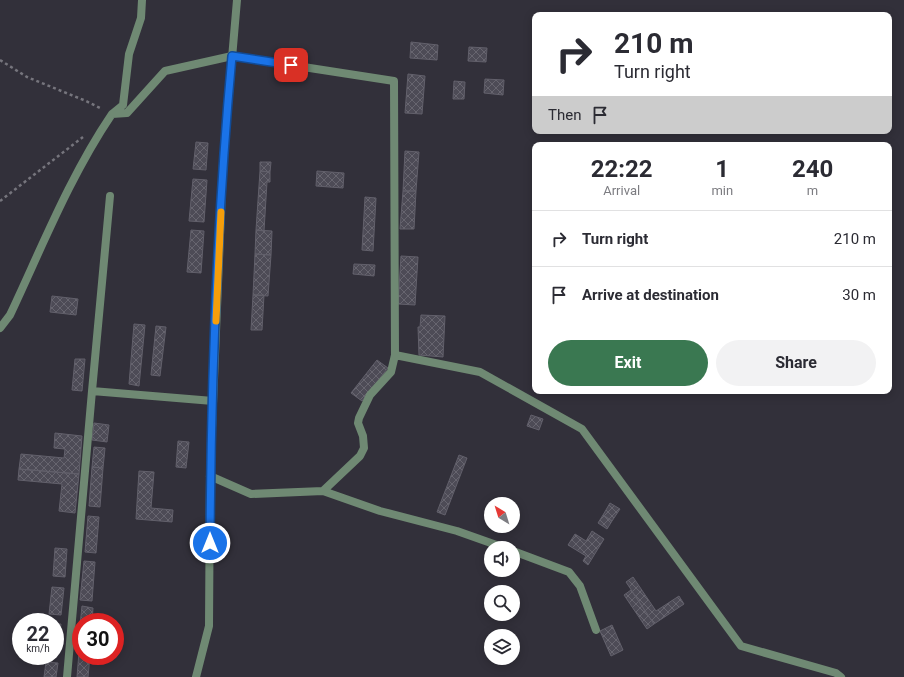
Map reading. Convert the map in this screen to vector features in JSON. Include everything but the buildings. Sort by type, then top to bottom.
[{"type":"street","points":[[0,328],[10,315],[93,142],[112,114],[123,105],[129,54],[141,18],[142,0]]},
{"type":"street","points":[[196,677],[209,626],[210,476],[222,163],[237,0]]},
{"type":"street","points":[[112,114],[127,113],[165,71],[232,56],[394,80],[396,355],[391,372],[370,395],[359,418],[359,430],[363,436],[364,448],[360,456],[323,491]]},
{"type":"street","points":[[67,677],[110,196]]},
{"type":"street","points":[[396,355],[480,372],[582,429],[741,646],[836,673],[841,677]]},
{"type":"street","points":[[92,391],[213,401]]},
{"type":"street","points":[[210,476],[251,494],[323,491],[380,511],[457,531],[485,541]]},
{"type":"street","points":[[520,554],[569,572],[580,586],[596,630]]},
{"type":"path","points":[[0,60],[27,77],[86,100],[112,114]]},
{"type":"path","points":[[0,201],[85,135]]},
{"type":"slow traffic","points":[[216,321],[221,212]]},
{"type":"route","points":[[210,543],[210,476],[222,163],[232,56],[291,65]]}]
